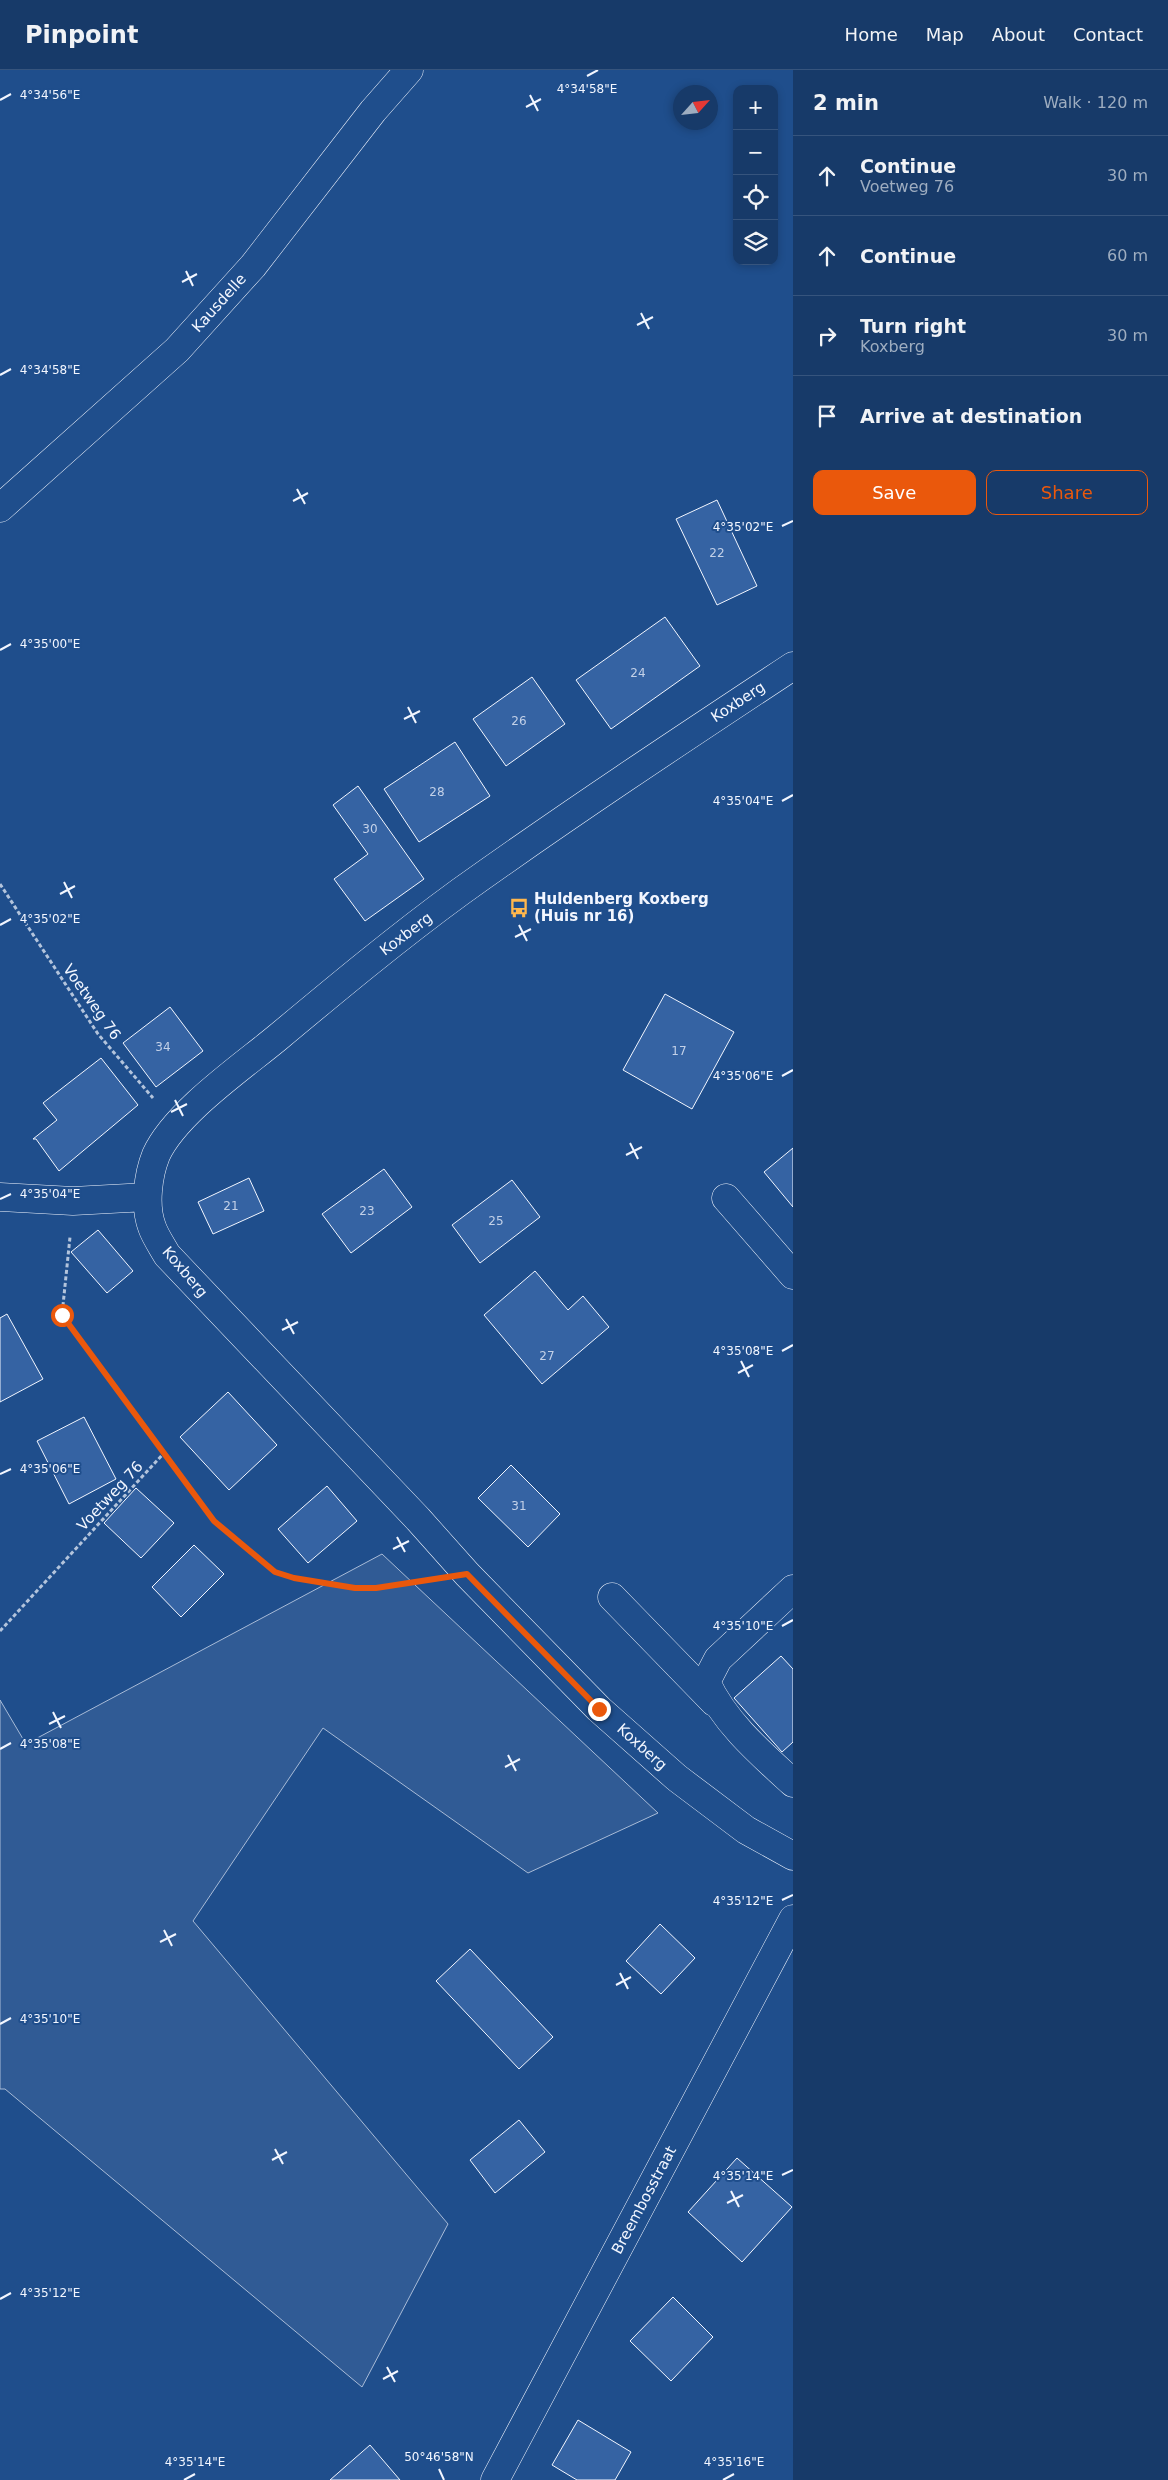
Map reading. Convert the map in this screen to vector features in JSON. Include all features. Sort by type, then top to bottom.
[{"type":"street","name":"Kausdelle","points":[[0,508],[177,350],[253,266],[373,111],[408,70]]},
{"type":"street","name":"Koxberg","points":[[793,666],[637,768],[459,893],[368,963],[217,1088],[177,1124],[157,1154],[150,1178],[148,1197],[151,1225],[167,1255],[418,1519],[467,1574],[599,1709],[677,1778],[746,1830],[793,1856]]},
{"type":"street","points":[[0,1198],[73,1201],[148,1197]]},
{"type":"street","points":[[726,1198],[793,1275]]},
{"type":"street","points":[[716,1704],[706,1682],[718,1659],[793,1590]]},
{"type":"street","points":[[612,1597],[716,1704],[753,1747],[793,1783]]},
{"type":"street","name":"Breembosstraat","points":[[495,2480],[793,1919]]},
{"type":"path","name":"Voetweg 76","points":[[0,884],[98,1034],[177,1124]]},
{"type":"path","points":[[73,1201],[62,1315],[214,1521],[275,1572],[294,1578],[355,1588],[376,1588],[467,1574]]},
{"type":"path","name":"Voetweg 76","points":[[0,1631],[164,1454]]},
{"type":"shaded area","points":[[382,1554],[658,1813],[528,1873],[323,1728],[193,1921],[448,2224],[362,2387],[5,2089],[0,2089],[0,1700],[26,1744]]},
{"type":"building","points":[[717,500],[757,586],[717,605],[676,519]]},
{"type":"building","points":[[665,617],[700,666],[611,729],[576,680]]},
{"type":"building","points":[[532,677],[565,724],[506,766],[473,719]]},
{"type":"building","points":[[455,742],[490,796],[419,842],[384,789]]},
{"type":"building","points":[[358,786],[424,879],[365,921],[334,879],[368,854],[333,805]]},
{"type":"building","points":[[665,994],[734,1032],[692,1109],[623,1070]]},
{"type":"building","points":[[170,1007],[203,1051],[156,1087],[123,1043]]},
{"type":"building","points":[[101,1058],[138,1105],[59,1171],[36,1139],[33,1139],[57,1120],[43,1103]]},
{"type":"building","points":[[793,1148],[793,1207],[764,1172]]},
{"type":"building","points":[[384,1169],[412,1207],[351,1253],[322,1214]]},
{"type":"building","points":[[249,1178],[264,1211],[213,1234],[198,1202]]},
{"type":"building","points":[[512,1180],[540,1217],[480,1263],[452,1225]]},
{"type":"building","points":[[98,1230],[133,1271],[107,1293],[71,1252]]},
{"type":"building","points":[[535,1271],[568,1310],[583,1296],[609,1327],[542,1384],[484,1315]]},
{"type":"building","points":[[7,1314],[43,1379],[0,1402],[0,1318]]},
{"type":"building","points":[[228,1392],[277,1445],[229,1490],[180,1437]]},
{"type":"building","points":[[84,1417],[116,1479],[69,1504],[37,1441]]},
{"type":"building","points":[[511,1465],[560,1514],[528,1547],[478,1498]]},
{"type":"building","points":[[327,1486],[357,1521],[308,1563],[278,1529]]},
{"type":"building","points":[[136,1488],[174,1523],[141,1558],[104,1523]]},
{"type":"building","points":[[194,1545],[224,1574],[181,1617],[152,1587]]},
{"type":"building","points":[[781,1656],[793,1669],[793,1742],[782,1752],[734,1698]]},
{"type":"building","points":[[660,1924],[695,1958],[661,1994],[626,1961]]},
{"type":"building","points":[[470,1949],[553,2037],[519,2069],[436,1981]]},
{"type":"building","points":[[519,2120],[545,2152],[495,2193],[470,2160]]},
{"type":"building","points":[[737,2158],[792,2207],[742,2262],[688,2212]]},
{"type":"building","points":[[673,2297],[713,2337],[671,2381],[630,2341]]},
{"type":"building","points":[[578,2420],[631,2452],[615,2480],[577,2480],[552,2465]]},
{"type":"building","points":[[370,2445],[400,2480],[330,2480]]},
{"type":"place","name":"Huldenberg Koxberg (Huis nr 16)","points":[[519,908]]},
{"type":"route","points":[[62,1315],[214,1521],[251,1554],[275,1572],[294,1578],[355,1588],[376,1588],[467,1574],[599,1709]]}]
